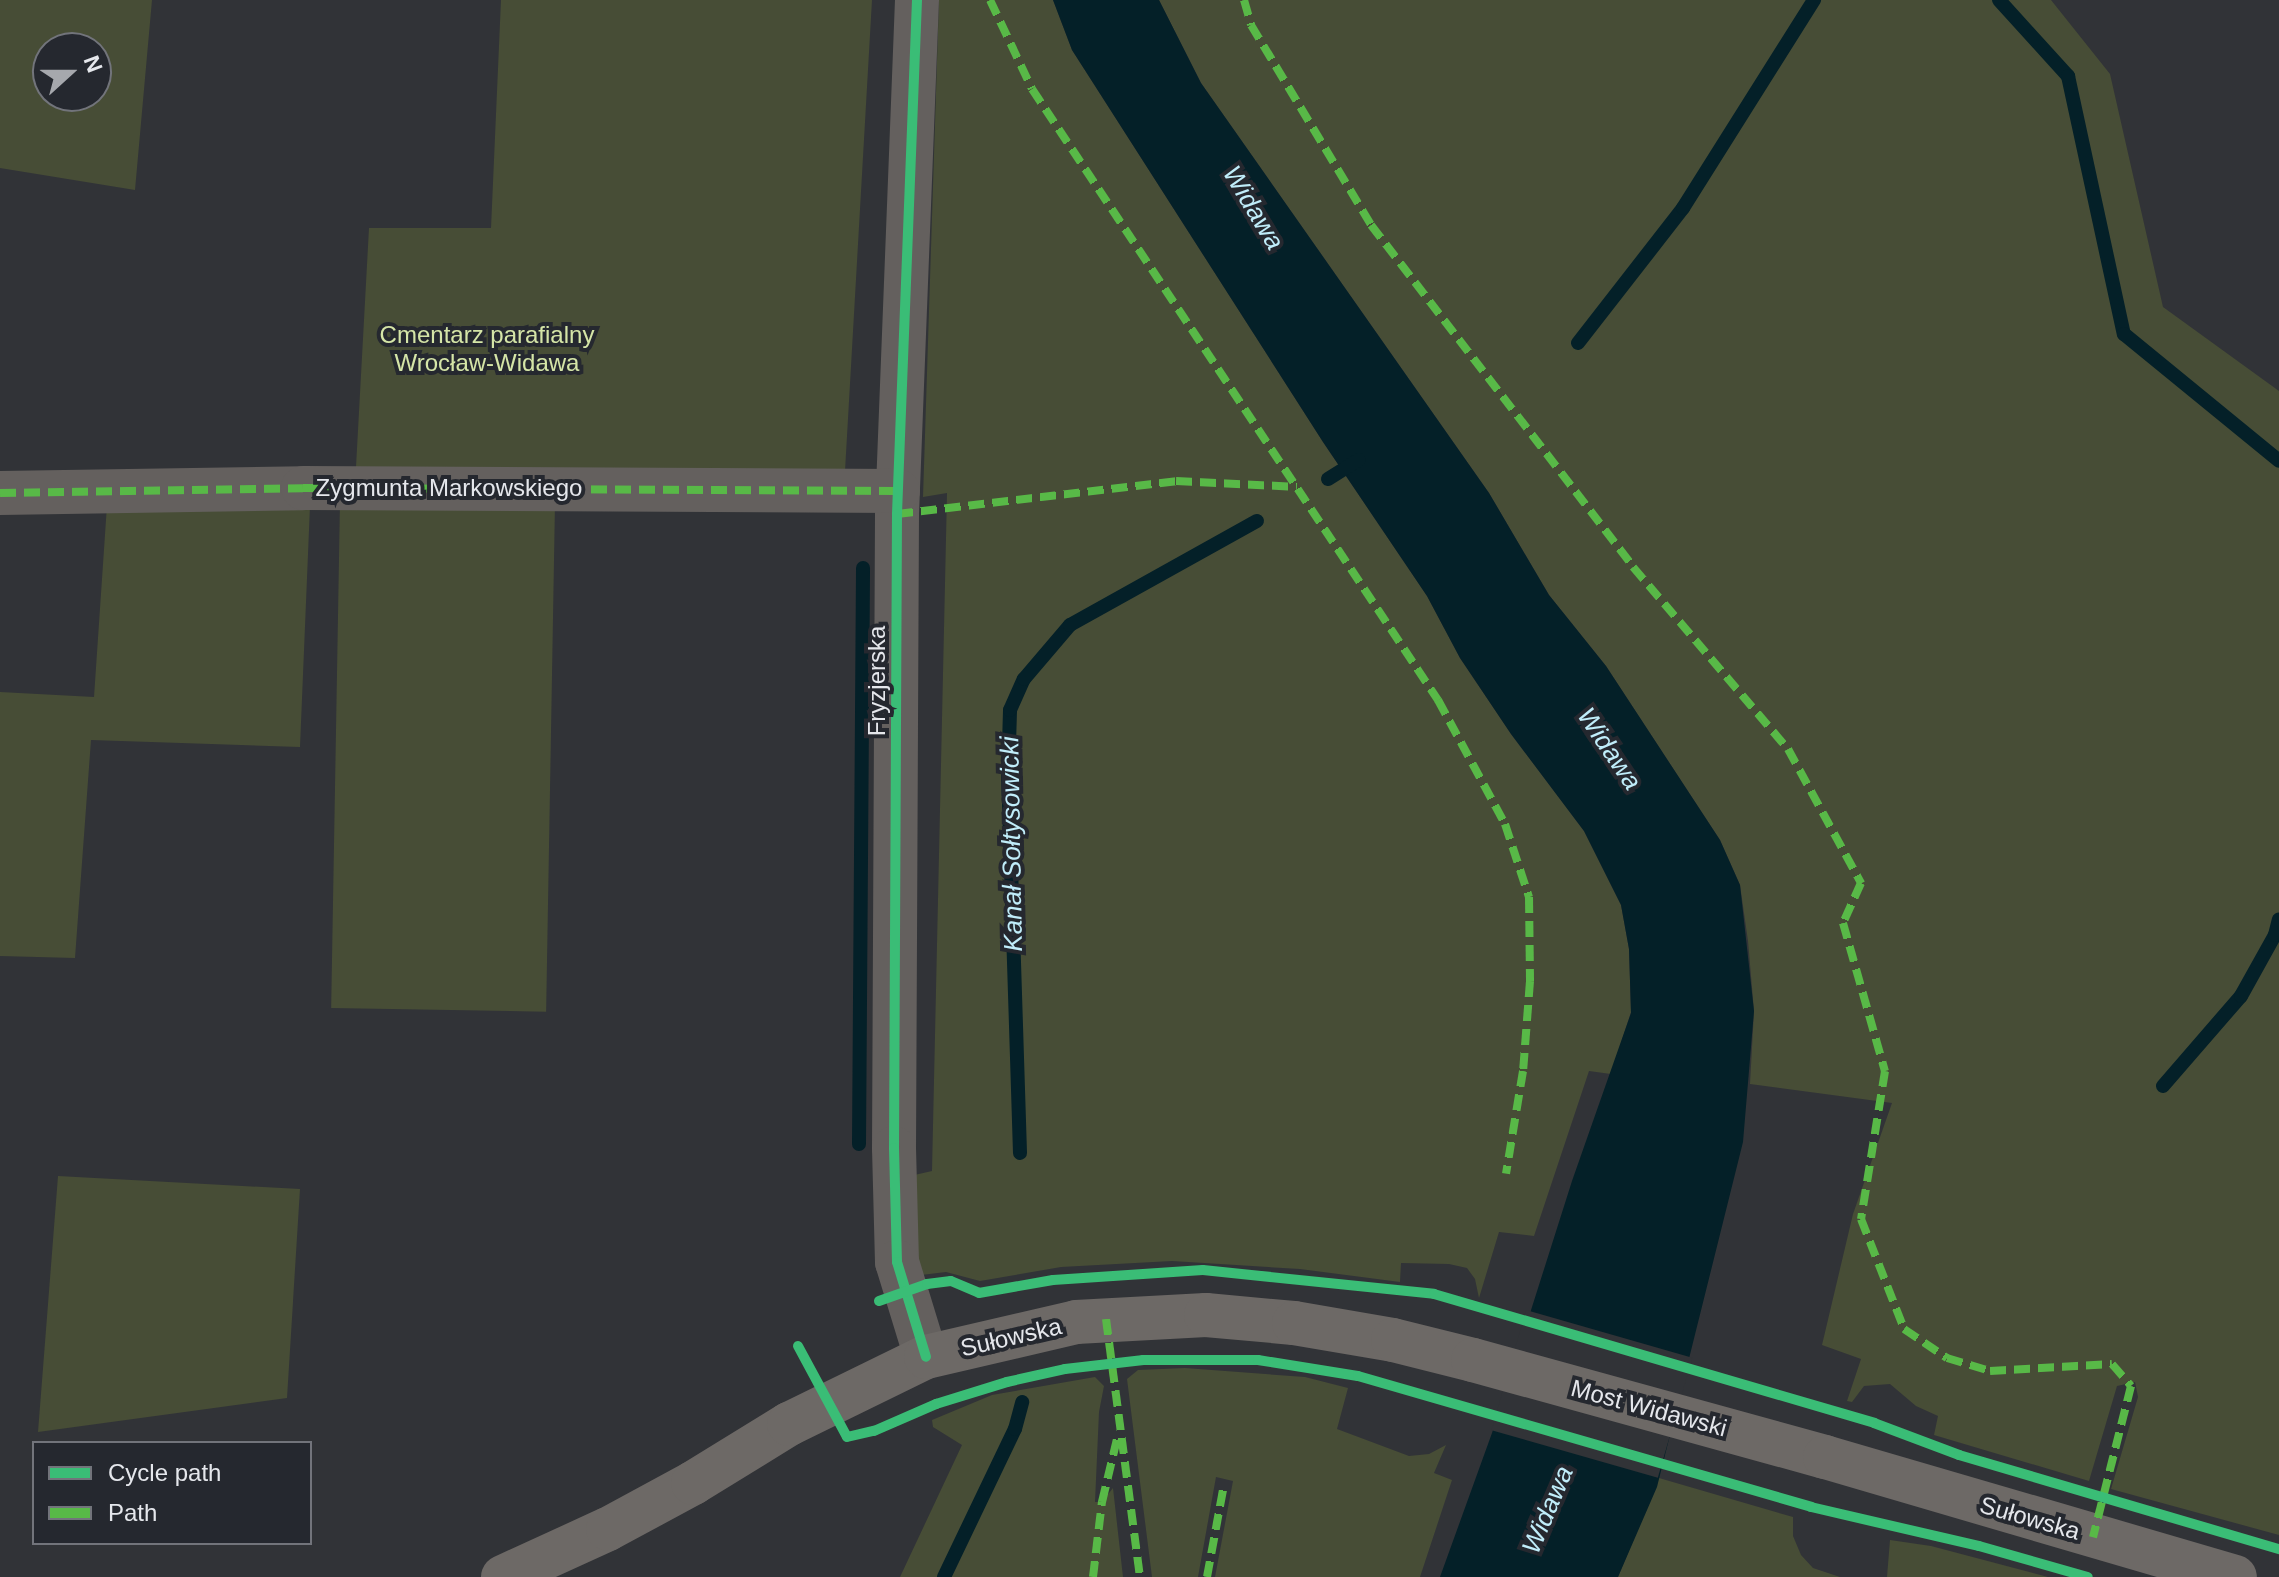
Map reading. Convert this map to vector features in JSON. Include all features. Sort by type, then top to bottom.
[{"type":"main road","name":"Sułowska","points":[[503,1577],[608,1529],[693,1483],[789,1424],[926,1357],[1076,1322],[1206,1315],[1323,1328],[1393,1340],[1473,1360]]},
{"type":"main road","name":"Most Widawski","points":[[1473,1360],[1825,1457]]},
{"type":"main road","name":"Sułowska","points":[[1825,1457],[2235,1577]]},
{"type":"street","name":"Fryzjerska","points":[[917,0],[898,491],[896,1235],[897,1262],[926,1357]]},
{"type":"street","name":"Zygmunta Markowskiego","points":[[0,493],[303,488],[898,491]]},
{"type":"green space","points":[[0,0],[152,0],[135,190],[0,168]]},
{"type":"green space","name":"Cmentarz parafialny Wrocław-Widawa","points":[[501,0],[872,0],[845,471],[356,467],[369,228],[491,228]]},
{"type":"green space","points":[[939,0],[1053,0],[1072,50],[1323,442],[1427,596],[1460,658],[1511,734],[1584,831],[1621,905],[1629,949],[1631,1012],[1611,1074],[1589,1071],[1534,1236],[1499,1232],[1479,1298],[1475,1279],[1467,1268],[1449,1264],[1401,1263],[1400,1282],[1300,1269],[1172,1261],[1061,1267],[980,1281],[946,1272],[921,1275],[913,1249],[910,1176],[932,1171],[947,493],[923,497]]},
{"type":"green space","points":[[1159,0],[2051,0],[2110,74],[2163,307],[2279,391],[2279,1535],[2111,1489],[2138,1397],[2135,1382],[2117,1386],[2089,1481],[1934,1435],[1938,1416],[1916,1406],[1890,1384],[1864,1386],[1852,1402],[1847,1401],[1861,1359],[1822,1345],[1853,1214],[1892,1103],[1750,1084],[1754,1011],[1748,941],[1740,885],[1720,840],[1606,666],[1549,595],[1489,493],[1201,83]]},
{"type":"green space","points":[[340,501],[555,505],[546,1012],[331,1008]]},
{"type":"green space","points":[[107,505],[310,506],[300,747],[91,740],[75,958],[0,956],[0,692],[94,697]]},
{"type":"green space","points":[[58,1176],[300,1189],[287,1398],[38,1432]]},
{"type":"green space","points":[[1185,1368],[1305,1377],[1348,1388],[1337,1429],[1409,1456],[1429,1454],[1446,1445],[1434,1473],[1452,1480],[1420,1577],[1215,1577],[1233,1481],[1216,1477],[1198,1577],[1152,1577],[1127,1379],[1138,1370]]},
{"type":"green space","points":[[1095,1377],[1104,1386],[1099,1412],[1095,1502],[1102,1502],[1113,1488],[1123,1577],[900,1577],[962,1445],[933,1427],[932,1420],[992,1395]]},
{"type":"green space","points":[[1659,1478],[1793,1517],[1793,1536],[1801,1555],[1813,1568],[1840,1577],[1618,1577]]},
{"type":"green space","points":[[1890,1540],[1931,1546],[2048,1577],[1887,1577]]},
{"type":"water","name":"Widawa","points":[[1053,0],[1159,0],[1201,83],[1489,493],[1549,595],[1606,666],[1720,840],[1740,885],[1754,1011],[1743,1142],[1657,1487],[1618,1577],[1440,1577],[1492,1433],[1572,1181],[1631,1013],[1629,949],[1621,905],[1584,831],[1511,734],[1460,658],[1427,596],[1323,442],[1072,50]]},
{"type":"pier","points":[[1526,1310],[1692,1358],[1658,1478],[1492,1430]]},
{"type":"waterway","points":[[1578,343],[1683,208],[1814,0]]},
{"type":"waterway","points":[[1999,0],[2068,76],[2124,334],[2279,461]]},
{"type":"waterway","points":[[1328,479],[1358,460]]},
{"type":"waterway","name":"Kanał Sołtysowicki","points":[[1020,1153],[1008,778],[1010,710],[1024,679],[1070,625],[1257,521]]},
{"type":"waterway","points":[[859,1144],[863,568]]},
{"type":"waterway","points":[[2163,1086],[2241,996],[2275,935],[2279,919]]},
{"type":"waterway","points":[[944,1577],[1015,1429],[1022,1402]]},
{"type":"marked path","points":[[990,0],[1032,89],[1438,700],[1505,824],[1529,897],[1530,981],[1523,1071],[1506,1174]]},
{"type":"marked path","points":[[1244,0],[1251,25],[1371,225],[1633,567],[1788,749],[1861,883],[1843,923],[1885,1071],[1861,1219],[1904,1329],[1947,1358],[1990,1371],[2112,1364],[2131,1386],[2093,1537]]},
{"type":"marked path","points":[[897,514],[1176,481],[1297,487]]},
{"type":"marked path","points":[[0,493],[303,488],[898,491]]},
{"type":"marked path","points":[[1106,1319],[1140,1577]]},
{"type":"marked path","points":[[1093,1577],[1102,1502],[1117,1439]]},
{"type":"marked path","points":[[1207,1577],[1224,1484]]},
{"type":"cycle path","points":[[917,0],[897,514],[894,1148],[897,1262],[926,1357]]},
{"type":"cycle path","points":[[879,1301],[927,1284],[951,1281],[979,1293],[1053,1280],[1203,1270],[1434,1294],[1874,1423],[1959,1455],[2279,1549]]},
{"type":"cycle path","points":[[798,1346],[847,1437],[874,1431],[936,1404],[1007,1382],[1065,1369],[1143,1360],[1258,1360],[1358,1376],[1811,1507],[1979,1546],[2088,1577]]}]
